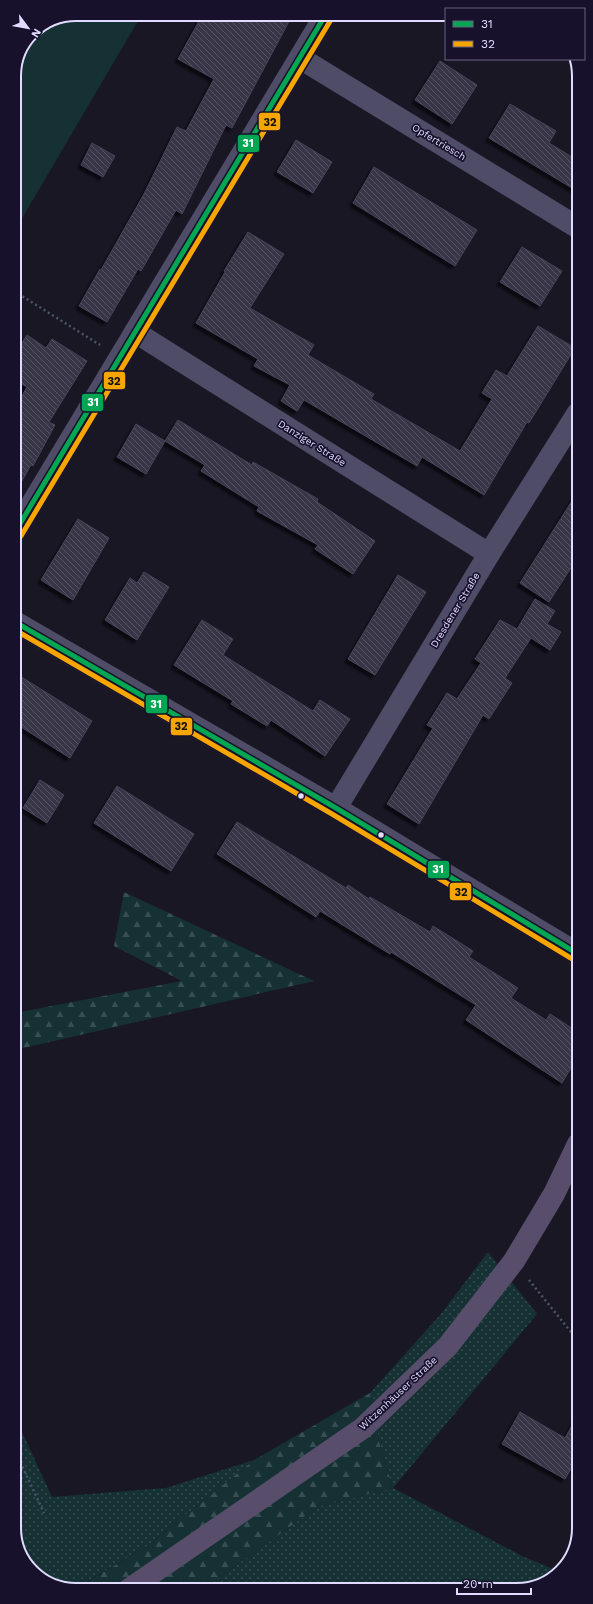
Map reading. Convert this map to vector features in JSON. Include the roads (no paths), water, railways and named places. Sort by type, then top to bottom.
[{"type":"main road","name":"Witzenhäuser Straße","points":[[138,1583],[363,1428],[448,1346],[514,1261],[554,1194],[572,1156]]},
{"type":"street","points":[[21,522],[322,21]]},
{"type":"street","name":"Opfertriesch","points":[[300,58],[572,224]]},
{"type":"street","name":"Danziger Straße","points":[[135,332],[489,554]]},
{"type":"street","name":"Dresdener Straße","points":[[336,808],[489,554],[572,422]]},
{"type":"street","points":[[21,625],[336,808],[572,950]]}]
